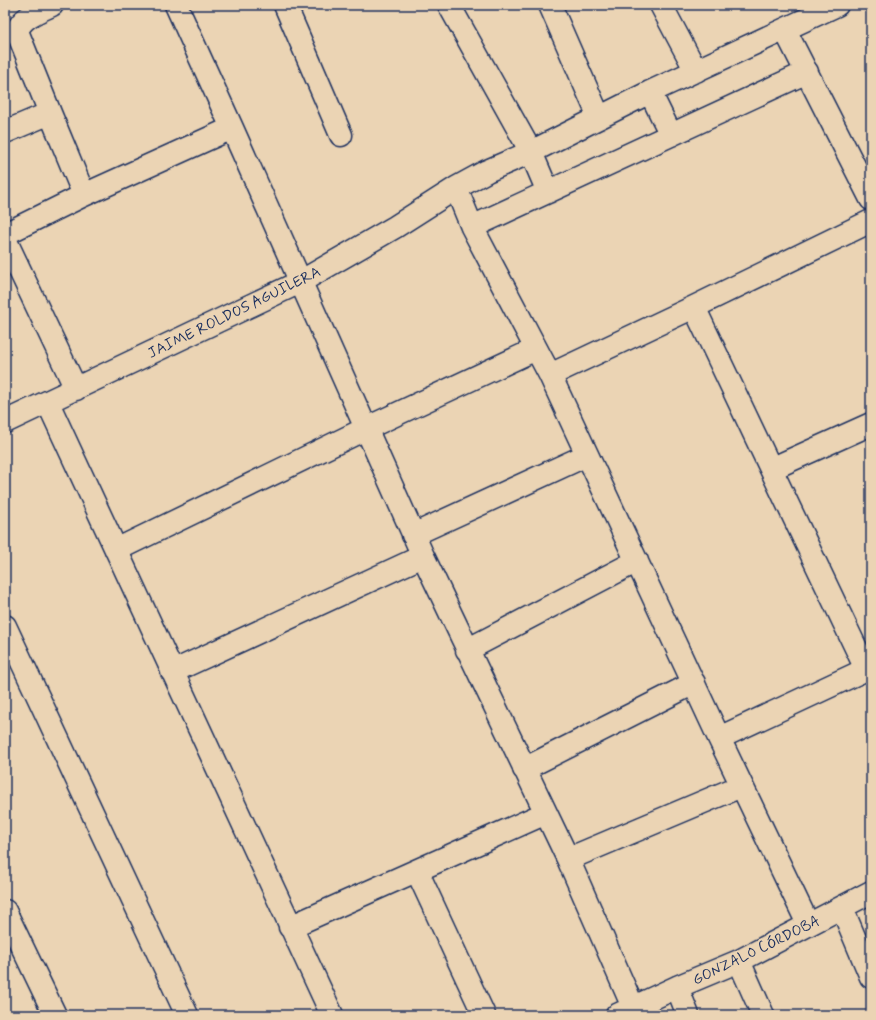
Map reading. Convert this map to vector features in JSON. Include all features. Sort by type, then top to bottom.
[{"type":"street","points":[[52,5],[23,21],[19,25],[18,31],[84,195]]},
{"type":"street","points":[[176,5],[367,428],[413,535],[568,859],[625,1011]]},
{"type":"street","points":[[285,5],[341,135]]},
{"type":"street","points":[[449,5],[531,152],[548,192]]},
{"type":"street","points":[[550,5],[599,117]]},
{"type":"street","points":[[661,5],[696,71]]},
{"type":"street","name":"JAIME ROLDOS AGUILERA","points":[[5,422],[48,403],[300,282],[395,227],[456,188],[487,171],[531,152],[650,92],[786,30],[832,6]]},
{"type":"street","points":[[786,30],[871,200]]},
{"type":"street","points":[[472,227],[807,72]]},
{"type":"street","points":[[650,92],[671,135]]},
{"type":"street","points":[[5,132],[50,113]]},
{"type":"street","points":[[5,234],[84,195],[232,128]]},
{"type":"street","points":[[456,188],[472,227],[550,375],[741,786],[808,924]]},
{"type":"street","points":[[550,375],[871,221]]},
{"type":"street","points":[[5,239],[76,389]]},
{"type":"street","points":[[694,307],[771,469],[869,668],[719,738]]},
{"type":"street","points":[[116,550],[367,428],[536,349]]},
{"type":"street","points":[[48,403],[332,1015]]},
{"type":"street","points":[[771,469],[871,424]]},
{"type":"street","points":[[413,535],[587,455]]},
{"type":"street","points":[[172,672],[423,556]]},
{"type":"street","points":[[467,650],[637,561]]},
{"type":"street","points":[[5,626],[180,1013]]},
{"type":"street","points":[[524,769],[694,683]]},
{"type":"street","points":[[568,859],[741,786]]},
{"type":"street","points":[[290,927],[546,813]]},
{"type":"street","points":[[417,871],[484,1015]]},
{"type":"street","name":"GONZALO CÓRDOBA","points":[[625,1011],[739,961],[871,892]]},
{"type":"street","points":[[842,908],[871,977]]},
{"type":"street","points":[[5,911],[55,1015]]},
{"type":"street","points":[[739,961],[764,1015]]},
{"type":"street","points":[[677,987],[688,1015]]}]
